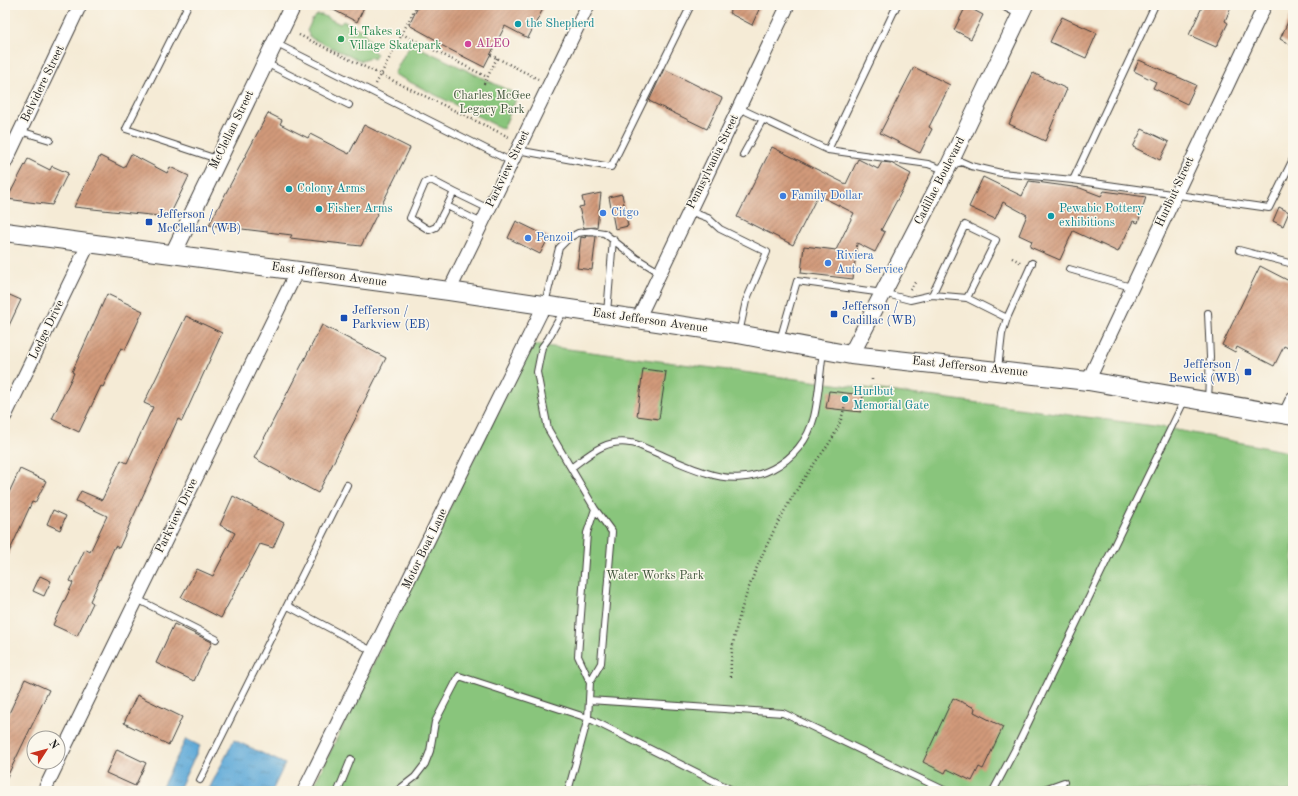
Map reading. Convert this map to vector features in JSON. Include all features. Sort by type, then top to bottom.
[{"type":"main road","name":"East Jefferson Avenue","points":[[5,232],[449,291],[738,334],[851,355],[1088,381],[1289,415]]},
{"type":"street","name":"Belvidere Street","points":[[5,163],[80,5]]},
{"type":"street","name":"McClellan Street","points":[[173,254],[292,5]]},
{"type":"street","name":"Parkview Street","points":[[449,291],[588,5]]},
{"type":"street","name":"Pennsylvania Street","points":[[638,319],[659,272],[788,5]]},
{"type":"street","name":"Hurlbut Street","points":[[1088,381],[1174,194],[1265,5]]},
{"type":"street","name":"Cadillac Boulevard","points":[[851,355],[949,165],[1018,7]]},
{"type":"street","name":"Lodge Drive","points":[[5,416],[89,243]]},
{"type":"street","name":"Parkview Drive","points":[[66,745],[297,271]]},
{"type":"street","name":"Motor Boat Lane","points":[[304,791],[544,306]]},
{"type":"street","points":[[1289,415],[1293,398]]},
{"type":"street","name":"Parkview Drive","points":[[44,791],[54,770]]},
{"type":"lane","points":[[188,5],[126,129],[218,159]]},
{"type":"lane","points":[[274,42],[372,91],[514,156],[611,167],[690,5]]},
{"type":"lane","points":[[828,150],[897,5]]},
{"type":"lane","points":[[1074,180],[1155,5]]},
{"type":"lane","points":[[265,62],[349,105]]},
{"type":"lane","points":[[739,108],[828,150],[928,164],[939,168],[962,162],[970,166],[1001,173],[1074,180],[1269,208],[1293,159]]},
{"type":"lane","points":[[743,155],[763,119]]},
{"type":"lane","points":[[20,131],[50,140]]},
{"type":"lane","points":[[454,192],[433,230],[429,230],[410,218],[427,181],[431,180],[489,208]]},
{"type":"lane","points":[[447,206],[482,223]]},
{"type":"lane","points":[[689,210],[708,218],[720,230],[767,252],[746,301],[738,334]]},
{"type":"lane","points":[[932,295],[965,225],[996,240],[967,298]]},
{"type":"lane","points":[[544,306],[559,248],[569,238],[578,233],[591,231],[604,233],[636,258],[659,272]]},
{"type":"lane","points":[[607,314],[613,239]]},
{"type":"lane","points":[[1239,250],[1293,264]]},
{"type":"lane","points":[[998,370],[1002,334],[1007,318],[1032,263]]},
{"type":"lane","points":[[1069,269],[1131,287]]},
{"type":"lane","points":[[780,342],[796,281],[883,293],[910,300],[932,295],[967,298],[1007,318]]},
{"type":"lane","points":[[564,308],[548,339],[542,347],[537,372],[548,429],[596,509],[612,532],[601,663],[590,682],[588,718],[568,791]]},
{"type":"lane","points":[[1208,313],[1210,357],[1208,402]]},
{"type":"lane","points":[[571,468],[603,445],[631,443],[708,474],[723,477],[748,478],[771,470],[793,455],[808,433],[814,417],[823,349]]},
{"type":"lane","points":[[993,791],[1018,744],[1186,398]]},
{"type":"lane","points":[[200,780],[288,606],[347,484]]},
{"type":"lane","points":[[590,682],[578,656],[588,533],[596,509]]},
{"type":"lane","points":[[137,599],[216,639]]},
{"type":"lane","points":[[288,606],[374,652]]},
{"type":"lane","points":[[397,791],[415,778],[425,764],[430,751],[435,722],[460,676],[588,718],[734,791]]},
{"type":"lane","points":[[589,700],[783,713],[946,791]]},
{"type":"lane","points":[[338,791],[351,759]]},
{"type":"lane","points":[[1039,791],[1064,782]]},
{"type":"path","points":[[372,91],[416,5]]},
{"type":"path","points":[[402,34],[487,77]]},
{"type":"path","points":[[299,35],[510,137]]},
{"type":"path","points":[[491,55],[538,79]]},
{"type":"path","points":[[484,84],[498,58]]},
{"type":"path","points":[[1012,258],[1023,264]]},
{"type":"path","points":[[731,677],[734,642],[744,604],[754,578],[784,511],[803,480],[836,433],[841,421],[845,404]]},
{"type":"green space","name":"It Takes a Village Skatepark","points":[[317,15],[322,15],[340,24],[343,21],[365,32],[365,36],[371,41],[373,51],[377,54],[374,59],[370,57],[360,61],[311,38],[307,31],[312,20]]},
{"type":"green space","name":"Charles McGee Legacy Park","points":[[412,44],[518,95],[503,129],[394,74],[404,55]]},
{"type":"green space","name":"Water Works Park","points":[[530,344],[1162,427],[1293,453],[1293,791],[311,791]]},
{"type":"water","points":[[186,739],[200,746],[178,791],[160,791]]},
{"type":"water","points":[[234,740],[285,764],[272,791],[208,791]]},
{"type":"building","points":[[324,5],[365,5],[357,22]]},
{"type":"building","points":[[419,5],[545,5],[528,38],[505,26],[484,67],[439,44],[440,42],[409,25]]},
{"type":"building","points":[[733,5],[761,5],[752,25],[729,13]]},
{"type":"building","points":[[1203,5],[1232,5],[1225,21],[1228,23],[1216,47],[1189,35]]},
{"type":"building","points":[[966,6],[983,15],[971,39],[954,30]]},
{"type":"building","points":[[1293,11],[1293,46],[1280,39]]},
{"type":"building","points":[[1062,17],[1097,33],[1086,58],[1050,42]]},
{"type":"building","points":[[1139,60],[1196,85],[1187,104],[1153,88],[1156,82],[1134,71]]},
{"type":"building","points":[[914,67],[950,85],[929,127],[932,129],[920,153],[880,133]]},
{"type":"building","points":[[664,69],[722,98],[707,129],[649,101]]},
{"type":"building","points":[[1033,73],[1067,89],[1045,141],[1009,124]]},
{"type":"building","points":[[268,113],[282,120],[280,124],[308,138],[310,134],[349,154],[364,125],[410,148],[361,246],[290,238],[292,235],[209,225]]},
{"type":"building","points":[[1142,129],[1169,142],[1160,160],[1133,147]]},
{"type":"building","points":[[772,147],[846,184],[858,159],[878,169],[882,162],[891,163],[911,174],[881,230],[885,232],[875,252],[857,243],[853,279],[801,273],[804,246],[836,250],[854,213],[818,195],[793,245],[737,217]]},
{"type":"building","points":[[131,154],[167,173],[170,167],[189,176],[169,217],[74,207],[100,156],[124,168]]},
{"type":"building","points":[[28,159],[50,170],[52,166],[68,173],[52,205],[7,199]]},
{"type":"building","points":[[983,177],[1022,196],[1029,181],[1080,188],[1101,196],[1104,191],[1146,197],[1138,223],[1133,221],[1118,252],[1073,231],[1060,260],[1030,247],[1032,241],[1019,235],[1027,215],[1003,202],[995,219],[969,207]]},
{"type":"building","points":[[601,193],[597,227],[584,228],[579,207],[584,206],[582,197]]},
{"type":"building","points":[[622,194],[628,226],[615,229],[609,197]]},
{"type":"building","points":[[1279,207],[1289,212],[1283,226],[1273,221]]},
{"type":"building","name":"Penzoil","points":[[516,221],[549,237],[540,254],[508,238]]},
{"type":"building","points":[[585,236],[596,236],[592,270],[577,268],[581,237],[586,238]]},
{"type":"building","points":[[1260,266],[1293,283],[1293,326],[1289,334],[1293,336],[1293,338],[1288,348],[1284,346],[1274,366],[1237,347],[1235,352],[1222,345]]},
{"type":"building","points":[[5,293],[21,300],[5,334]]},
{"type":"building","points":[[107,294],[143,311],[125,350],[121,348],[103,387],[101,386],[79,432],[52,419],[74,373],[72,372]]},
{"type":"building","points":[[186,316],[222,333],[182,421],[178,419],[119,548],[115,546],[90,601],[93,603],[77,636],[53,625],[73,583],[70,581],[85,549],[90,552],[107,516],[76,501],[81,491],[102,500],[121,460],[127,463],[153,407],[144,403]]},
{"type":"building","points":[[322,325],[386,358],[318,493],[254,458]]},
{"type":"building","points":[[643,369],[666,372],[659,419],[637,416]]},
{"type":"building","name":"Hurlbut Memorial Gate","points":[[829,391],[863,395],[861,412],[826,408]]},
{"type":"building","points":[[20,469],[46,481],[35,503],[32,502],[5,561],[5,501]]},
{"type":"building","points":[[233,496],[284,523],[273,548],[260,544],[221,618],[181,597],[197,569],[213,576],[235,533],[220,525]]},
{"type":"building","points":[[53,510],[66,516],[60,530],[47,524]]},
{"type":"building","points":[[40,576],[51,581],[44,596],[33,591]]},
{"type":"building","points":[[174,624],[212,642],[194,681],[156,663]]},
{"type":"building","points":[[25,679],[49,690],[30,730],[26,730],[26,738],[5,781],[5,722]]},
{"type":"building","points":[[137,695],[182,717],[169,745],[124,723]]},
{"type":"building","points":[[953,698],[975,708],[974,712],[1003,727],[983,769],[979,767],[972,781],[947,769],[945,773],[923,762]]},
{"type":"building","points":[[117,749],[146,763],[135,786],[106,773]]},
{"type":"place","name":"the Shepherd","points":[[518,24]]},
{"type":"place","name":"It Takes a Village Skatepark","points":[[341,39]]},
{"type":"place","name":"ALEO","points":[[468,44]]},
{"type":"place","name":"Colony Arms","points":[[289,189]]},
{"type":"place","name":"Family Dollar","points":[[783,196]]},
{"type":"place","name":"Fisher Arms","points":[[319,209]]},
{"type":"place","name":"Citgo","points":[[603,213]]},
{"type":"place","name":"Pewabic Pottery exhibitions","points":[[1051,216]]},
{"type":"place","name":"Jefferson / McClellan (WB)","points":[[149,222]]},
{"type":"place","name":"Penzoil","points":[[528,238]]},
{"type":"place","name":"Riviera Auto Service","points":[[828,263]]},
{"type":"place","name":"Jefferson / Cadillac (WB)","points":[[834,314]]},
{"type":"place","name":"Jefferson / Parkview (EB)","points":[[344,318]]},
{"type":"place","name":"Jefferson / Bewick (WB)","points":[[1248,372]]},
{"type":"place","name":"Hurlbut Memorial Gate","points":[[845,399]]}]
